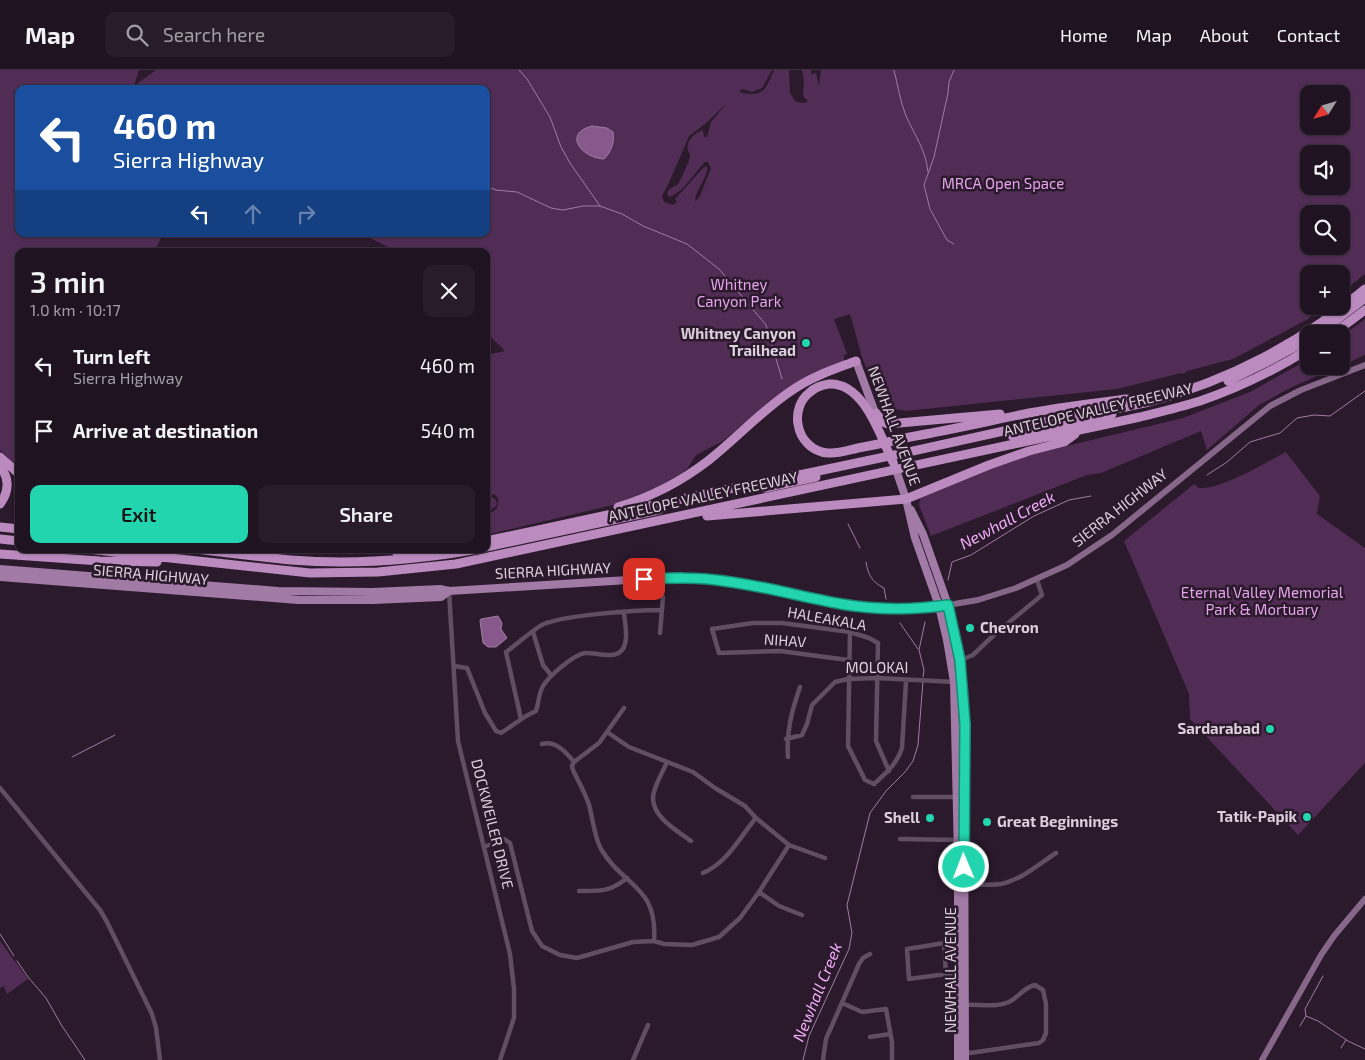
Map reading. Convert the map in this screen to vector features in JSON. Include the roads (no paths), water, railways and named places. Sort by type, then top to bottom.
[{"type":"highway","name":"ANTELOPE VALLEY FREEWAY","points":[[490,540],[784,478],[906,461],[1076,415],[1146,402],[1225,376],[1267,355],[1325,321],[1365,289]]},
{"type":"highway","points":[[1330,325],[1365,298]]},
{"type":"highway","points":[[1336,325],[1365,303]]},
{"type":"highway","points":[[1345,325],[1365,310]]},
{"type":"highway","points":[[906,461],[1155,405],[1182,397],[1240,376],[1300,344]]},
{"type":"highway","points":[[906,461],[1133,414],[1184,400],[1252,375],[1300,349]]},
{"type":"highway","name":"ANTELOPE VALLEY FREEWAY","points":[[490,552],[669,519],[880,466],[1080,431],[1140,417],[1200,401],[1254,379],[1300,355]]},
{"type":"highway","points":[[593,518],[603,512],[646,497],[677,482],[710,459],[792,390],[822,374],[856,362]]},
{"type":"highway","points":[[893,462],[866,408],[849,389],[838,385],[825,385],[809,393],[802,402],[798,414],[798,426],[803,438],[816,449],[827,453],[834,453],[873,445],[898,440],[1030,413],[1126,399],[1146,402]]},
{"type":"highway","points":[[876,413],[883,422],[888,424],[1030,413]]},
{"type":"highway","points":[[669,519],[906,499],[990,465],[1029,451],[1064,442],[1080,431]]},
{"type":"highway","points":[[0,457],[15,470]]},
{"type":"highway","points":[[490,546],[880,466]]},
{"type":"highway","points":[[490,552],[880,466]]},
{"type":"highway","points":[[0,467],[8,480],[5,497],[0,504]]},
{"type":"highway","points":[[0,522],[15,524]]},
{"type":"highway","points":[[0,527],[15,529]]},
{"type":"highway","points":[[0,534],[15,536]]},
{"type":"highway","points":[[0,538],[15,540]]},
{"type":"highway","name":"ANTELOPE VALLEY FREEWAY","points":[[122,553],[310,572],[356,573],[410,561],[454,559],[486,553]]},
{"type":"highway","points":[[170,553],[310,568],[382,568],[410,561]]},
{"type":"highway","points":[[231,553],[292,560],[410,561],[454,559],[487,553]]},
{"type":"highway","name":"ANTELOPE VALLEY FREEWAY","points":[[279,553],[307,556],[377,555],[410,561],[429,553]]},
{"type":"highway","points":[[454,559],[468,553]]},
{"type":"highway","points":[[0,554],[100,561],[160,562],[174,559]]},
{"type":"main road","name":"NEWHALL AVENUE","points":[[856,362],[906,499],[915,538],[939,606],[952,664],[957,797],[960,801],[965,884],[958,976],[958,1060]]},
{"type":"main road","name":"SIERRA HIGHWAY","points":[[0,569],[278,591],[363,592],[440,589],[449,591],[661,578],[691,578],[725,581],[854,606],[894,609],[948,605],[978,600],[1016,588],[1037,580],[1079,558],[1112,535],[1270,406],[1301,390],[1365,365]]},
{"type":"main road","name":"NEWHALL AVENUE","points":[[906,499],[918,523],[948,605],[960,660],[965,724],[961,829],[957,840],[957,895],[965,1005],[965,1056]]},
{"type":"main road","name":"SIERRA HIGHWAY","points":[[0,577],[298,600],[384,600],[441,597],[449,591]]},
{"type":"main road","points":[[958,856],[961,880],[965,884]]},
{"type":"main road","points":[[1262,1060],[1321,955],[1334,936],[1365,899]]},
{"type":"street","points":[[952,664],[973,655],[1042,595],[1037,580]]},
{"type":"street","name":"DOCKWEILER DRIVE","points":[[449,591],[458,741],[510,954],[514,989],[514,1018],[500,1060]]},
{"type":"street","points":[[660,633],[663,598]]},
{"type":"street","points":[[521,720],[506,652],[541,626],[565,619],[643,610],[661,610]]},
{"type":"street","points":[[454,666],[467,668],[477,695],[496,731],[501,733],[537,710],[539,694],[544,684],[551,676],[582,654],[614,655],[620,653],[626,644],[624,613]]},
{"type":"street","name":"HALEAKALA","points":[[719,653],[712,628],[782,623],[850,632],[878,643],[877,678]]},
{"type":"street","points":[[533,632],[543,665],[551,676]]},
{"type":"street","points":[[850,632],[848,660],[848,746],[865,780],[874,784],[889,771],[899,757],[902,748],[906,681]]},
{"type":"street","points":[[947,640],[953,645],[956,656],[960,660]]},
{"type":"street","name":"NIHAV","points":[[719,653],[780,651],[848,660]]},
{"type":"street","points":[[877,678],[876,741],[889,771]]},
{"type":"street","name":"MOLOKAI","points":[[786,739],[802,734],[812,705],[835,682],[848,679],[877,678],[954,682]]},
{"type":"street","points":[[954,682],[960,687],[961,714],[965,724]]},
{"type":"street","points":[[788,757],[786,739],[800,687]]},
{"type":"street","points":[[624,708],[613,721],[608,732],[587,754],[574,762],[572,770],[587,798],[601,848],[614,865],[643,893],[652,911],[655,929],[654,941]]},
{"type":"street","points":[[608,732],[629,746],[693,772],[745,806],[756,818],[789,845],[825,858]]},
{"type":"street","points":[[542,744],[553,743],[574,762]]},
{"type":"street","points":[[668,762],[654,791],[654,805],[661,817],[691,841]]},
{"type":"street","points":[[0,788],[105,918],[152,1014],[156,1028],[160,1060]]},
{"type":"street","points":[[913,798],[957,797]]},
{"type":"street","points":[[703,873],[723,860],[756,818]]},
{"type":"street","points":[[484,847],[504,839],[510,843],[532,931],[542,946],[560,955],[577,958],[633,942],[654,941],[664,944],[692,945],[719,937],[740,918],[789,845]]},
{"type":"street","points":[[900,839],[957,840]]},
{"type":"street","points":[[965,884],[1000,884],[1012,880],[1027,873],[1056,853]]},
{"type":"street","points":[[579,891],[615,888],[627,878]]},
{"type":"street","points":[[759,892],[779,906],[802,915]]},
{"type":"street","points":[[958,976],[946,974],[909,979],[907,949],[961,939]]},
{"type":"street","points":[[944,943],[946,974]]},
{"type":"street","points":[[823,1060],[826,1039],[859,964],[863,958],[870,954]]},
{"type":"street","points":[[958,1046],[965,1056],[1039,1043],[1044,1040],[1046,1033],[1046,1004],[1043,990],[1035,984],[1028,986],[1016,997],[1000,1005],[965,1005]]},
{"type":"street","points":[[842,1003],[862,1012],[886,1009],[892,1060]]},
{"type":"street","points":[[634,1060],[648,1025]]},
{"type":"street","points":[[870,1037],[890,1034]]},
{"type":"waterway","points":[[519,70],[527,79],[550,117],[561,147],[570,163],[600,206],[687,244],[719,269],[766,325],[782,379]]},
{"type":"waterway","points":[[894,70],[904,110],[923,150],[928,172]]},
{"type":"waterway","points":[[954,70],[949,82],[934,157],[924,185],[930,209],[947,240],[954,244]]},
{"type":"waterway","points":[[490,188],[517,192],[551,208],[563,210],[583,206],[600,206]]},
{"type":"waterway","name":"Newhall Creek","points":[[1207,475],[1227,462],[1250,442],[1280,433],[1297,418],[1314,415],[1330,416],[1365,391]]},
{"type":"waterway","name":"Newhall Creek","points":[[948,580],[952,562],[971,555],[1034,516],[1069,500],[1091,496]]},
{"type":"waterway","points":[[848,524],[860,548]]},
{"type":"waterway","points":[[866,562],[871,578],[884,588],[886,599]]},
{"type":"waterway","name":"Newhall Creek","points":[[923,677],[924,670],[919,650],[925,622]]},
{"type":"waterway","points":[[900,623],[918,649]]},
{"type":"waterway","name":"Newhall Creek","points":[[803,1060],[809,1036],[849,949],[852,933],[847,905],[870,813],[886,791],[913,761],[918,745],[923,681]]},
{"type":"waterway","points":[[72,757],[115,735]]},
{"type":"waterway","points":[[0,934],[14,956]]},
{"type":"waterway","points":[[17,961],[46,998],[85,1060]]},
{"type":"waterway","points":[[1300,1026],[1306,1016],[1305,1009],[1323,976]]},
{"type":"waterway","points":[[1306,1016],[1365,1049]]},
{"type":"waterway","points":[[1341,1048],[1346,1040]]},
{"type":"place","name":"Whitney Canyon Trailhead","points":[[806,343]]},
{"type":"place","name":"Chevron","points":[[970,628]]},
{"type":"place","name":"Sardarabad","points":[[1270,729]]},
{"type":"place","name":"Tatik-Papik","points":[[1307,817]]},
{"type":"place","name":"Shell","points":[[930,818]]},
{"type":"place","name":"Great Beginnings","points":[[987,822]]},
{"type":"park label","name":"MRCA Open Space","points":[[1003,184]]},
{"type":"park label","name":"Whitney Canyon Park","points":[[739,294]]},
{"type":"park label","name":"Eternal Valley Memorial Park & Mortuary","points":[[1262,602]]}]
